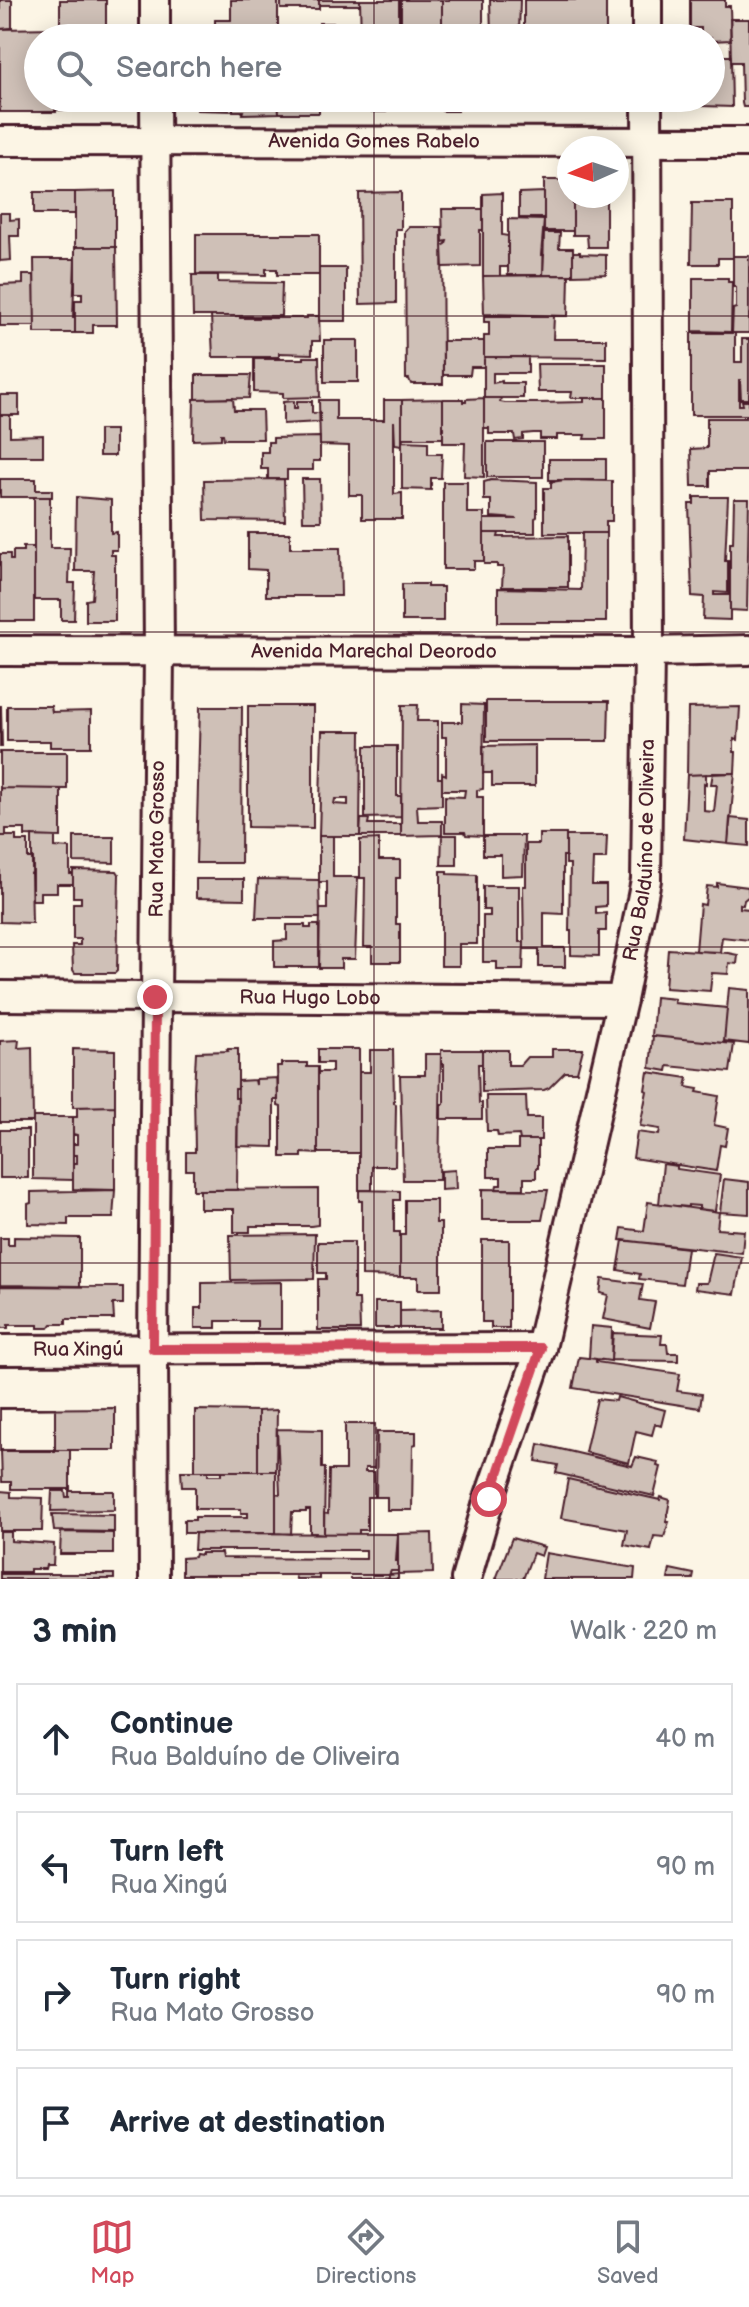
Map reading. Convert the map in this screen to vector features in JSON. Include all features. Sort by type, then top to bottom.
[{"type":"street","points":[[155,0],[155,24]]},
{"type":"street","points":[[647,0],[647,24]]},
{"type":"street","name":"Rua Mato Grosso","points":[[154,1579],[159,651],[155,112]]},
{"type":"street","name":"Rua Balduíno de Oliveira","points":[[466,1579],[489,1499],[541,1348],[622,1000],[646,880],[649,652],[647,112]]},
{"type":"street","name":"Avenida Gomes Rabelo","points":[[0,141],[749,142]]},
{"type":"street","name":"Avenida Marechal Deorodo","points":[[0,651],[749,650]]},
{"type":"street","name":"Rua Hugo Lobo","points":[[0,996],[622,1000]]},
{"type":"street","name":"Rua Xingú","points":[[0,1350],[541,1348]]},
{"type":"building","points":[[0,0],[12,0],[12,28],[0,29]]},
{"type":"building","points":[[60,0],[106,0],[106,24],[60,24]]},
{"type":"building","points":[[231,0],[278,0],[278,24],[215,24],[215,20],[231,20]]},
{"type":"building","points":[[281,0],[319,0],[319,9],[281,9]]},
{"type":"building","points":[[319,0],[360,0],[360,5],[319,5]]},
{"type":"building","points":[[360,0],[399,0],[399,24],[361,24]]},
{"type":"building","points":[[401,0],[442,0],[442,24],[401,24]]},
{"type":"building","points":[[442,0],[483,0],[483,24],[442,24]]},
{"type":"building","points":[[490,0],[520,0],[519,24],[491,24]]},
{"type":"building","points":[[524,0],[606,0],[606,24],[524,24]]},
{"type":"building","points":[[690,0],[725,0],[725,6],[730,6],[731,40],[725,40],[725,24],[690,24]]},
{"type":"building","points":[[730,19],[749,19],[749,107],[743,107],[742,103],[741,62],[731,62]]},
{"type":"building","points":[[0,29],[24,29],[24,112],[0,112]]},
{"type":"building","points":[[725,56],[731,56],[732,107],[725,107]]},
{"type":"building","points":[[243,112],[279,113],[242,114]]},
{"type":"building","points":[[279,112],[319,112],[319,113]]},
{"type":"building","points":[[544,180],[557,180],[557,208],[573,208],[573,231],[544,231]]},
{"type":"building","points":[[115,191],[115,247],[75,247],[75,192]]},
{"type":"building","points":[[34,192],[75,192],[75,214],[34,214]]},
{"type":"building","points":[[401,192],[401,229],[396,229],[396,303],[360,304],[359,193]]},
{"type":"building","points":[[544,192],[544,218],[519,218],[519,193]]},
{"type":"building","points":[[502,193],[502,235],[508,236],[508,267],[500,267],[500,276],[483,276],[483,194]]},
{"type":"building","points":[[692,203],[733,203],[733,258],[718,258],[718,264],[691,264]]},
{"type":"building","points":[[573,208],[606,208],[606,247],[588,247],[587,235],[573,235]]},
{"type":"building","points":[[442,209],[483,209],[480,266],[443,267],[442,246],[447,241],[443,242]]},
{"type":"building","points":[[0,213],[10,213],[10,220],[19,219],[19,236],[10,236],[11,260],[0,261]]},
{"type":"building","points":[[508,219],[544,220],[543,275],[508,275]]},
{"type":"building","points":[[409,227],[442,227],[443,384],[411,384],[406,379],[405,231]]},
{"type":"building","points":[[544,233],[560,233],[559,248],[573,248],[573,275],[543,275]]},
{"type":"building","points":[[196,234],[319,234],[319,275],[277,275],[277,269],[266,269],[266,275],[196,274]]},
{"type":"building","points":[[75,247],[116,247],[117,325],[93,325],[93,333],[75,333],[75,300],[82,300],[82,293],[75,293]]},
{"type":"building","points":[[573,252],[606,255],[606,274],[573,275]]},
{"type":"building","points":[[733,256],[749,256],[749,333],[732,333],[733,309],[736,308]]},
{"type":"building","points":[[34,259],[75,259],[75,333],[35,333]]},
{"type":"building","points":[[319,268],[346,268],[346,321],[319,321]]},
{"type":"building","points":[[23,275],[34,275],[35,326],[0,326],[0,285],[23,284]]},
{"type":"building","points":[[192,275],[218,275],[218,282],[282,283],[281,316],[193,316]]},
{"type":"building","points":[[569,275],[568,316],[484,314],[483,276]]},
{"type":"building","points":[[693,278],[728,278],[728,282],[732,282],[731,332],[693,331]]},
{"type":"building","points":[[211,316],[319,316],[320,341],[312,341],[312,354],[213,357]]},
{"type":"building","points":[[484,316],[554,316],[553,339],[606,339],[606,358],[484,357],[484,336],[489,336],[489,322],[484,322]]},
{"type":"building","points":[[691,333],[735,333],[735,362],[742,362],[742,339],[749,339],[749,399],[741,399],[739,380],[739,405],[743,405],[742,401],[749,401],[749,415],[691,415]]},
{"type":"building","points":[[324,340],[358,340],[358,382],[324,382]]},
{"type":"building","points":[[443,341],[484,341],[484,367],[471,367],[470,375],[443,375]]},
{"type":"building","points":[[319,357],[320,397],[283,398],[283,393],[254,392],[254,359]]},
{"type":"building","points":[[484,357],[528,357],[528,373],[493,373],[493,383],[523,383],[523,398],[484,398]]},
{"type":"building","points":[[537,364],[606,364],[606,398],[571,398],[572,392],[538,392]]},
{"type":"building","points":[[196,375],[251,375],[249,398],[196,399]]},
{"type":"building","points":[[0,395],[19,395],[19,415],[0,415]]},
{"type":"building","points":[[233,398],[234,410],[262,410],[263,439],[224,439],[221,434],[221,439],[193,440],[194,399]]},
{"type":"building","points":[[484,398],[501,398],[500,402],[505,403],[539,403],[606,398],[606,439],[557,435],[557,439],[540,439],[540,433],[533,433],[523,434],[523,439],[515,440],[514,434],[489,434],[489,428],[484,428]]},
{"type":"building","points":[[484,398],[484,477],[464,476],[465,443],[443,443],[443,399],[463,399],[466,402],[466,399]]},
{"type":"building","points":[[443,399],[443,438],[402,438],[402,400]]},
{"type":"building","points":[[319,400],[336,400],[336,420],[384,420],[384,400],[402,400],[402,445],[395,444],[394,421],[394,494],[402,493],[402,519],[362,519],[362,495],[349,495],[349,446],[320,445]]},
{"type":"building","points":[[294,401],[294,408],[297,408],[297,401],[312,401],[312,413],[320,412],[320,422],[283,424],[283,402]]},
{"type":"building","points":[[0,415],[10,415],[10,436],[43,435],[43,456],[0,456]]},
{"type":"building","points":[[707,418],[749,418],[749,471],[710,471],[710,486],[692,486],[691,449],[707,448]]},
{"type":"building","points":[[99,430],[115,430],[115,456],[99,456]]},
{"type":"building","points":[[320,437],[320,461],[313,461],[313,470],[287,470],[287,479],[268,479],[268,469],[261,469],[261,452],[268,452],[268,442],[273,442],[273,438]]},
{"type":"building","points":[[402,441],[428,442],[428,454],[442,454],[441,478],[431,478],[431,490],[402,489]]},
{"type":"building","points":[[487,442],[543,442],[543,477],[487,477]]},
{"type":"building","points":[[549,459],[606,459],[606,480],[549,480]]},
{"type":"building","points":[[0,479],[36,479],[36,490],[52,490],[52,497],[0,497]]},
{"type":"building","points":[[284,479],[285,521],[205,520],[204,480]]},
{"type":"building","points":[[302,479],[320,479],[321,521],[303,521]]},
{"type":"building","points":[[612,481],[612,521],[606,521],[606,533],[544,533],[544,488],[551,488],[551,482]]},
{"type":"building","points":[[443,482],[467,482],[467,513],[484,513],[484,561],[474,561],[474,569],[443,569]]},
{"type":"building","points":[[484,482],[537,482],[535,533],[484,533],[484,519],[517,519],[491,517],[491,500],[484,500]]},
{"type":"building","points":[[34,497],[50,497],[50,548],[70,548],[69,583],[75,583],[74,620],[61,620],[61,600],[34,600]]},
{"type":"building","points":[[76,497],[111,500],[111,533],[117,532],[117,550],[111,550],[111,555],[115,555],[115,621],[86,621],[86,600],[92,599],[94,571],[75,571]]},
{"type":"building","points":[[694,497],[728,497],[725,561],[728,561],[728,593],[714,592],[714,595],[730,595],[730,620],[703,619],[704,597],[692,596],[689,504],[694,504]]},
{"type":"building","points":[[734,499],[749,499],[747,611],[730,610],[730,543],[733,543]]},
{"type":"building","points":[[248,533],[290,533],[290,548],[340,548],[341,596],[266,596],[266,570],[248,569]]},
{"type":"building","points":[[484,533],[499,533],[498,537],[568,536],[568,587],[502,587],[503,567],[484,564]]},
{"type":"building","points":[[582,533],[606,533],[606,622],[498,622],[498,588],[581,590]]},
{"type":"building","points":[[23,547],[34,547],[34,621],[0,621],[0,554],[10,554],[10,560],[13,560],[13,551],[23,551]]},
{"type":"building","points":[[402,584],[443,587],[443,621],[402,621]]},
{"type":"building","points":[[486,701],[609,701],[608,741],[486,741]]},
{"type":"building","points":[[462,704],[484,705],[483,789],[477,790],[477,797],[483,797],[483,836],[445,832],[445,796],[464,797],[465,790],[442,790],[442,773],[446,775],[446,737],[442,737],[442,722],[462,722]]},
{"type":"building","points":[[402,705],[418,705],[417,721],[438,721],[438,778],[442,778],[442,805],[417,806],[418,821],[442,821],[442,835],[401,836]]},
{"type":"building","points":[[1,706],[2,747],[0,747]]},
{"type":"building","points":[[7,706],[51,706],[52,712],[91,711],[91,747],[50,747],[50,741],[7,741]]},
{"type":"building","points":[[248,706],[313,706],[313,828],[248,827]]},
{"type":"building","points":[[200,707],[242,707],[241,863],[196,863]]},
{"type":"building","points":[[740,707],[738,740],[734,739],[735,773],[687,775],[688,708]]},
{"type":"building","points":[[322,731],[361,731],[360,836],[319,836]],"holes":[[[335,799],[348,799],[348,805],[334,804]]]},
{"type":"building","points":[[535,745],[535,786],[492,786],[492,773],[483,773],[483,746]]},
{"type":"building","points":[[365,746],[397,746],[397,796],[401,796],[401,817],[365,818]]},
{"type":"building","points":[[0,752],[67,752],[67,789],[0,788]]},
{"type":"building","points":[[713,773],[735,773],[728,844],[684,839],[687,775],[706,774],[704,811],[714,812],[717,784],[711,784]]},
{"type":"building","points":[[0,788],[61,789],[61,837],[25,836],[25,829],[6,829],[6,836],[0,836]]},
{"type":"building","points":[[730,818],[749,820],[749,846],[728,844]]},
{"type":"building","points":[[361,819],[369,819],[368,824],[401,824],[401,836],[360,836]]},
{"type":"building","points":[[539,834],[566,834],[563,914],[544,913],[544,948],[565,948],[565,967],[539,967],[539,949],[524,949],[526,844],[539,844]]},
{"type":"building","points":[[442,835],[457,835],[457,865],[441,865]]},
{"type":"building","points":[[0,836],[16,836],[16,841],[28,841],[28,858],[33,858],[32,923],[0,922]]},
{"type":"building","points":[[32,836],[55,837],[55,847],[70,848],[73,884],[57,884],[57,892],[40,892],[40,900],[32,900]]},
{"type":"building","points":[[319,836],[333,836],[333,877],[358,877],[355,959],[341,959],[341,968],[319,968],[320,909],[327,909],[327,882],[319,882]]},
{"type":"building","points":[[483,836],[524,836],[523,875],[501,876],[501,855],[483,855]]},
{"type":"building","points":[[566,836],[607,836],[606,859],[593,859],[592,885],[606,885],[606,906],[596,907],[596,914],[606,913],[606,931],[599,931],[599,956],[571,955],[570,864],[566,864]]},
{"type":"building","points":[[74,837],[114,837],[114,863],[74,862]]},
{"type":"building","points":[[379,839],[379,860],[400,860],[400,878],[396,878],[396,924],[400,924],[400,962],[372,962],[372,947],[364,947],[365,878],[360,878],[360,840]]},
{"type":"building","points":[[73,870],[117,871],[119,874],[115,973],[75,973],[73,970],[72,945],[80,945],[80,939],[73,939],[73,903],[81,903],[81,897],[73,897]]},
{"type":"building","points":[[441,871],[477,875],[477,944],[459,944],[459,966],[441,966]]},
{"type":"building","points":[[196,879],[244,879],[244,899],[196,898]]},
{"type":"building","points":[[258,879],[319,880],[320,918],[256,918]]},
{"type":"building","points":[[717,883],[748,887],[749,896],[740,908],[749,909],[749,940],[722,937],[720,952],[696,951],[700,904],[705,905],[707,886],[717,887]]},
{"type":"building","points":[[483,886],[519,886],[519,942],[524,942],[523,970],[497,970],[497,962],[483,962],[483,916],[490,916],[490,910],[483,910]]},
{"type":"building","points":[[287,925],[311,928],[311,925],[319,925],[319,967],[274,967],[274,941],[287,940]]},
{"type":"building","points":[[668,949],[738,955],[737,964],[729,963],[728,974],[712,973],[710,991],[665,988]]},
{"type":"building","points":[[729,988],[749,990],[749,1044],[724,1041]]},
{"type":"building","points":[[655,997],[675,999],[674,1003],[727,1008],[724,1043],[652,1036]]},
{"type":"building","points":[[653,1036],[734,1044],[730,1072],[668,1066],[667,1071],[650,1068]]},
{"type":"building","points":[[19,1040],[18,1048],[32,1047],[33,1122],[0,1122],[0,1041]]},
{"type":"building","points":[[73,1049],[115,1050],[115,1106],[73,1107]]},
{"type":"building","points":[[238,1049],[238,1089],[235,1089],[235,1098],[238,1098],[237,1190],[193,1190],[193,1170],[186,1170],[186,1152],[195,1152],[196,1052]]},
{"type":"building","points":[[318,1049],[359,1049],[359,1153],[318,1153],[318,1072],[332,1072],[332,1063],[318,1063]]},
{"type":"building","points":[[552,1049],[583,1049],[577,1072],[565,1072],[544,1090],[482,1092],[482,1050],[508,1050],[508,1065],[520,1065],[527,1057],[552,1057]]},
{"type":"building","points":[[370,1050],[393,1050],[395,1166],[372,1166],[372,1190],[359,1190],[359,1072],[370,1072]]},
{"type":"building","points":[[441,1050],[482,1050],[482,1064],[478,1064],[482,1119],[441,1119],[444,1064],[441,1064]]},
{"type":"building","points":[[425,1054],[441,1054],[439,1180],[403,1180],[400,1075],[425,1075]]},
{"type":"building","points":[[281,1063],[307,1063],[307,1067],[318,1067],[318,1154],[281,1157],[277,1066]]},
{"type":"building","points":[[648,1072],[688,1078],[686,1087],[719,1096],[714,1125],[728,1128],[725,1146],[720,1145],[716,1171],[633,1158],[637,1132],[659,1135],[660,1129],[640,1126]]},
{"type":"building","points":[[278,1078],[278,1100],[274,1100],[274,1147],[237,1146],[238,1081],[255,1080],[256,1085],[256,1079]]},
{"type":"building","points":[[486,1096],[526,1096],[527,1118],[541,1118],[541,1140],[520,1140],[519,1135],[498,1136],[497,1131],[487,1131]]},
{"type":"building","points":[[115,1106],[115,1190],[73,1189],[73,1163],[77,1163],[77,1155],[73,1155],[73,1144],[77,1144],[77,1135],[73,1134],[73,1117],[77,1117],[77,1107]]},
{"type":"building","points":[[33,1117],[73,1117],[73,1180],[33,1179]]},
{"type":"building","points":[[0,1130],[28,1130],[28,1178],[0,1178]]},
{"type":"building","points":[[518,1140],[538,1140],[536,1178],[524,1178],[524,1189],[496,1189],[497,1185],[501,1185],[501,1177],[488,1177],[488,1149],[518,1149]]},
{"type":"building","points":[[663,1164],[720,1175],[715,1211],[699,1209],[699,1206],[659,1204]]},
{"type":"building","points":[[455,1170],[456,1189],[441,1190],[441,1171]]},
{"type":"building","points":[[724,1179],[749,1182],[749,1214],[720,1212]]},
{"type":"building","points":[[318,1189],[318,1225],[250,1226],[250,1232],[234,1232],[234,1209],[200,1209],[200,1190]]},
{"type":"building","points":[[482,1189],[548,1190],[542,1220],[482,1220]]},
{"type":"building","points":[[115,1190],[113,1218],[68,1218],[68,1225],[28,1224],[31,1192]]},
{"type":"building","points":[[359,1190],[400,1191],[400,1200],[394,1200],[394,1232],[400,1232],[400,1277],[362,1276],[362,1201],[359,1201]]},
{"type":"building","points":[[405,1200],[436,1200],[436,1223],[441,1223],[441,1290],[418,1290],[418,1277],[400,1277],[400,1235],[405,1235]]},
{"type":"building","points":[[648,1202],[719,1212],[717,1229],[744,1231],[742,1253],[620,1240],[622,1228],[644,1231]]},
{"type":"building","points":[[315,1234],[314,1279],[231,1280],[230,1235]]},
{"type":"building","points":[[14,1237],[80,1238],[80,1286],[0,1285],[0,1238],[8,1238],[8,1245],[14,1245]]},
{"type":"building","points":[[482,1240],[509,1240],[509,1328],[491,1328],[491,1322],[482,1322]]},
{"type":"building","points":[[623,1240],[687,1248],[682,1284],[639,1279],[640,1274],[618,1270]]},
{"type":"building","points":[[318,1242],[354,1242],[354,1299],[359,1299],[360,1330],[318,1330],[318,1279],[326,1279],[326,1273],[318,1273]]},
{"type":"building","points":[[714,1253],[742,1257],[735,1294],[695,1289],[696,1283],[707,1283]]},
{"type":"building","points":[[602,1279],[643,1284],[640,1300],[655,1302],[650,1328],[603,1319],[608,1295],[600,1293]]},
{"type":"building","points":[[281,1282],[281,1329],[257,1329],[257,1321],[216,1321],[216,1328],[195,1328],[195,1308],[202,1308],[202,1283]]},
{"type":"building","points":[[0,1286],[123,1287],[123,1304],[113,1304],[114,1319],[66,1319],[66,1324],[52,1324],[49,1328],[8,1325],[8,1328],[0,1328]]},
{"type":"building","points":[[375,1302],[400,1302],[400,1328],[375,1328]]},
{"type":"building","points":[[441,1310],[441,1328],[400,1328],[400,1311]]},
{"type":"building","points":[[591,1326],[612,1328],[611,1361],[589,1358]]},
{"type":"building","points":[[613,1333],[662,1335],[661,1344],[667,1344],[668,1353],[678,1353],[678,1361],[611,1360]]},
{"type":"building","points":[[579,1357],[680,1374],[677,1391],[702,1394],[700,1408],[573,1388]]},
{"type":"building","points":[[617,1397],[665,1410],[661,1426],[655,1424],[652,1435],[636,1431],[629,1463],[585,1452],[597,1399],[616,1401]]},
{"type":"building","points":[[0,1408],[55,1408],[55,1451],[0,1451]]},
{"type":"building","points":[[115,1408],[115,1450],[0,1450],[0,1409]]},
{"type":"building","points":[[195,1410],[258,1411],[258,1471],[195,1471]]},
{"type":"building","points":[[277,1410],[276,1471],[258,1471],[258,1411]]},
{"type":"building","points":[[345,1424],[375,1424],[374,1468],[365,1468],[365,1472],[374,1472],[374,1497],[367,1497],[367,1530],[359,1530],[359,1534],[324,1534],[324,1513],[328,1514],[329,1470],[345,1470]]},
{"type":"building","points":[[277,1429],[322,1430],[324,1534],[310,1533],[310,1510],[292,1512],[291,1534],[276,1533],[276,1493],[280,1494]]},
{"type":"building","points":[[377,1432],[416,1432],[412,1510],[387,1510],[387,1497],[376,1497]]},
{"type":"building","points":[[539,1444],[632,1466],[636,1457],[658,1462],[657,1466],[661,1467],[654,1496],[556,1473],[558,1465],[536,1461]]},
{"type":"building","points":[[1,1450],[70,1450],[70,1489],[11,1489],[11,1482],[2,1482]]},
{"type":"building","points":[[181,1471],[208,1471],[208,1475],[222,1475],[222,1471],[276,1471],[276,1533],[184,1533],[184,1520],[195,1520],[195,1517],[248,1517],[248,1513],[241,1513],[241,1509],[195,1509],[195,1487],[182,1487]]},
{"type":"building","points":[[568,1479],[670,1500],[666,1522],[669,1522],[664,1537],[654,1536],[651,1550],[624,1545],[627,1530],[561,1518]]},
{"type":"building","points":[[0,1491],[11,1492],[11,1497],[43,1498],[42,1531],[0,1531]]},
{"type":"building","points":[[52,1491],[65,1491],[66,1497],[69,1497],[69,1491],[114,1491],[114,1510],[51,1511]]},
{"type":"building","points":[[52,1514],[114,1515],[114,1532],[54,1531]]},
{"type":"building","points":[[0,1532],[11,1532],[11,1541],[54,1544],[53,1565],[46,1565],[45,1569],[30,1569],[30,1572],[0,1572]]},
{"type":"building","points":[[61,1532],[113,1533],[113,1554],[60,1554]]},
{"type":"building","points":[[195,1533],[398,1534],[398,1571],[391,1571],[389,1575],[182,1575],[182,1558],[201,1553],[221,1553],[222,1558],[366,1559],[366,1550],[194,1550]]},
{"type":"building","points":[[432,1533],[433,1573],[398,1574],[398,1534]]},
{"type":"building","points":[[512,1538],[544,1547],[541,1556],[533,1553],[523,1579],[496,1579]]},
{"type":"building","points":[[546,1553],[635,1568],[634,1579],[542,1579]]},
{"type":"building","points":[[670,1569],[694,1574],[693,1579],[668,1579]]},
{"type":"building","points":[[0,1574],[114,1574],[114,1579],[0,1579]]},
{"type":"building","points":[[398,1574],[398,1579],[349,1579],[389,1578],[389,1575]]},
{"type":"building","points":[[295,1575],[319,1575],[319,1579],[296,1579]]},
{"type":"route","points":[[155,997],[153,1349],[541,1348],[489,1499]]}]
